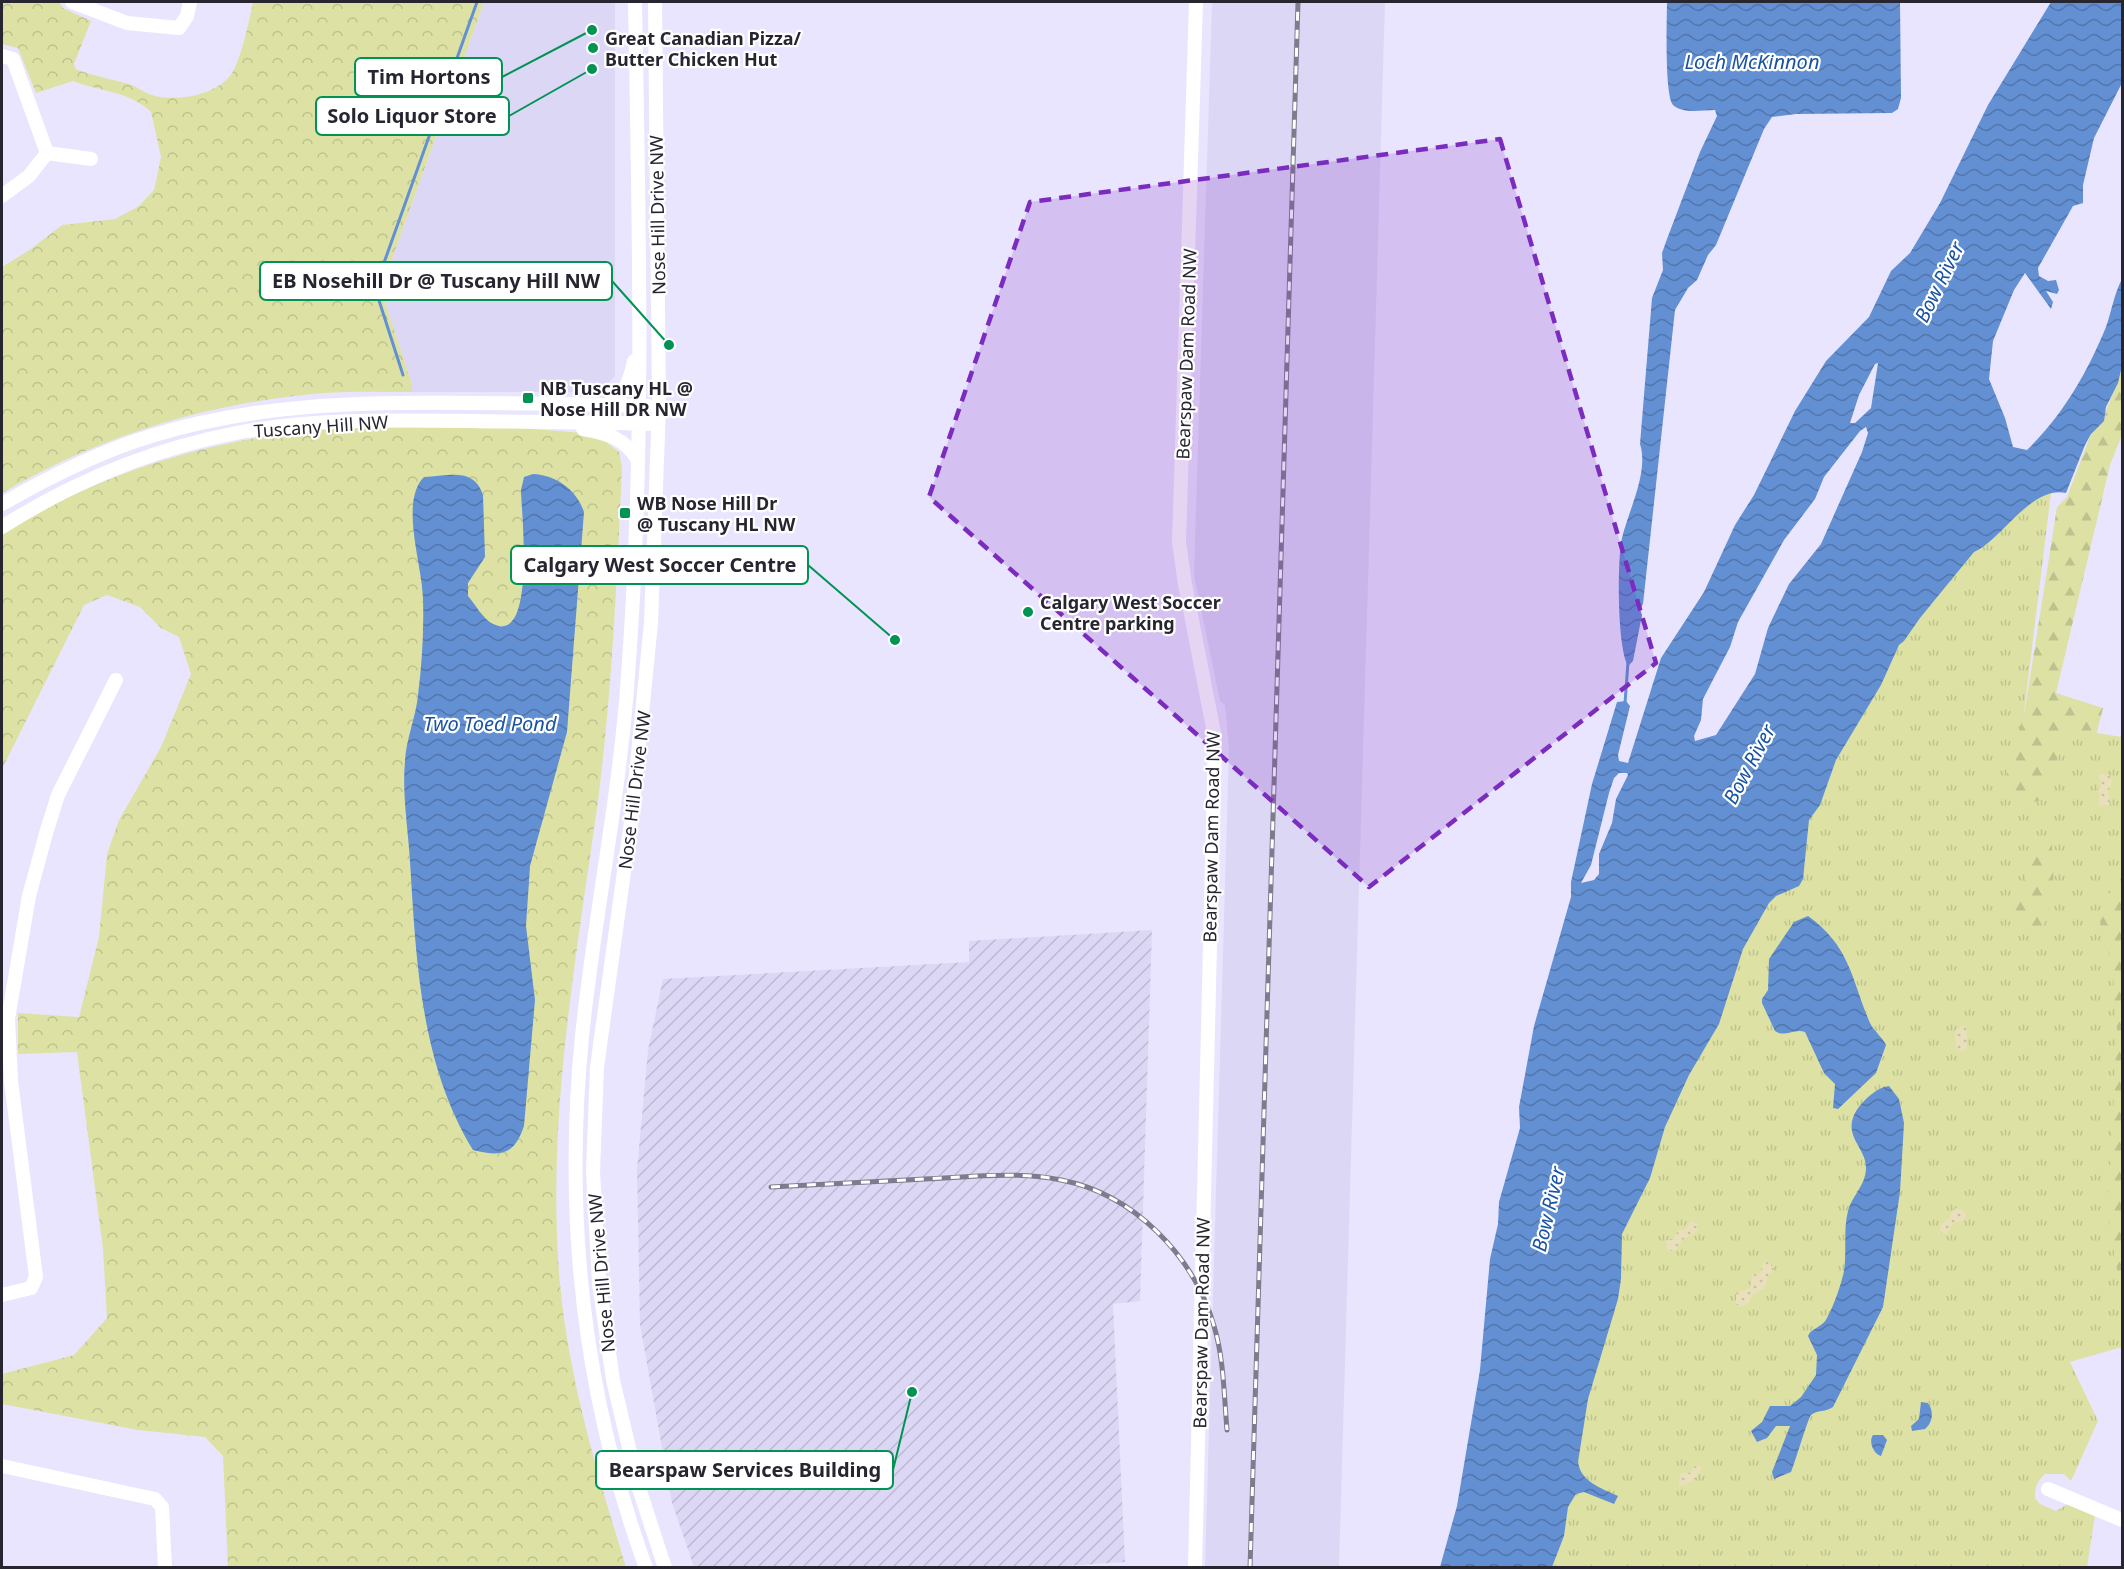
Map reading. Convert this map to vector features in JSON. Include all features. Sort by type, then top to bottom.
[{"type":"street","points":[[72,2],[128,23],[179,28],[187,16],[190,2]]},
{"type":"street","name":"Nose Hill Drive NW","points":[[635,2],[640,303],[639,424],[628,680],[616,791],[582,1035],[574,1162],[578,1253],[589,1352],[608,1448],[646,1568]]},
{"type":"street","name":"Nose Hill Drive NW","points":[[655,2],[659,424],[648,668],[632,814],[598,1057],[593,1171],[599,1283],[613,1380],[637,1482],[665,1568]]},
{"type":"street","name":"Bearspaw Dam Road NW","points":[[1195,1568],[1215,738],[1179,542],[1196,2]]},
{"type":"street","points":[[2,56],[13,59],[47,153]]},
{"type":"street","points":[[47,153],[91,159]]},
{"type":"street","points":[[2,196],[29,176],[47,153]]},
{"type":"street","points":[[608,405],[620,397],[631,378],[640,303]]},
{"type":"street","name":"Tuscany Hill NW","points":[[2,504],[65,470],[132,442],[185,426],[260,411],[359,402],[659,406]]},
{"type":"street","name":"Tuscany Hill NW","points":[[2,527],[61,494],[113,469],[237,433],[362,420],[659,424]]},
{"type":"street","points":[[555,423],[620,439],[638,460]]},
{"type":"street","points":[[2,1295],[31,1288],[36,1277],[5,1031],[29,896],[58,795],[117,680]]},
{"type":"street","points":[[2,1466],[155,1499],[162,1507],[165,1568]]},
{"type":"street","points":[[2048,1489],[2122,1520]]},
{"type":"highlighted area","points":[[1500,139],[1656,663],[1369,887],[929,497],[1030,202]]},
{"type":"shaded area","points":[[484,2],[615,2],[615,376],[600,392],[412,392],[412,384],[381,290]]},
{"type":"shaded area","points":[[1212,2],[1385,2],[1339,1567],[1205,1567],[1229,748],[1225,705],[1220,701],[1194,575]]},
{"type":"shaded area","points":[[1152,930],[1140,1301],[1113,1304],[1125,1562],[1036,1568],[694,1567],[672,1503],[640,1325],[637,1170],[648,1050],[663,979],[969,962],[969,941]]},
{"type":"green space","points":[[2,2],[59,2],[63,8],[91,21],[74,64],[76,69],[132,85],[158,97],[181,98],[214,89],[230,76],[241,52],[253,2],[484,2],[381,290],[412,384],[412,392],[325,393],[240,404],[198,413],[117,438],[40,472],[2,493],[2,267],[31,249],[62,225],[115,219],[139,206],[154,190],[161,157],[151,112],[133,100],[73,81],[36,93],[18,48],[2,44]]},
{"type":"green space","points":[[2122,369],[2122,435],[2110,465],[2056,693],[2103,708],[2097,732],[2091,741],[2077,735],[2060,736],[2059,756],[2048,777],[2042,800],[2017,805],[2006,798],[2004,785],[2025,709],[2057,507],[2067,497],[2091,434],[2105,414]]},
{"type":"green space","points":[[339,427],[520,428],[596,434],[619,452],[622,467],[607,718],[567,1029],[561,1086],[556,1200],[561,1297],[574,1375],[592,1453],[626,1567],[228,1567],[223,1456],[205,1437],[138,1430],[2,1404],[2,1374],[74,1355],[107,1318],[103,1249],[77,1052],[18,1054],[18,1013],[79,1017],[99,937],[107,854],[119,820],[161,747],[191,674],[179,637],[161,628],[140,607],[107,595],[84,605],[2,769],[2,535],[80,492],[163,460],[250,439]]},
{"type":"green space","points":[[2052,485],[2023,721],[2122,737],[2122,1347],[2070,1362],[2098,1421],[2071,1481],[2064,1474],[2045,1474],[2037,1484],[2035,1494],[2040,1504],[2056,1511],[2068,1504],[2095,1515],[2087,1567],[1545,1568],[1615,1226],[1743,931],[1882,654],[1985,528]]},
{"type":"green space","points":[[2040,838],[2051,839],[2053,884],[2050,906],[2043,927],[2032,928],[2009,921]]},
{"type":"green space","points":[[2122,877],[2122,1339],[2121,1295],[2108,1215],[2117,1030],[2112,961],[2101,928],[2099,913],[2101,905]]},
{"type":"sand","points":[[2098,775],[2109,775],[2112,781],[2108,792],[2110,805],[2100,806],[2098,802],[2100,796],[2097,789],[2102,784]]},
{"type":"sand","points":[[1963,1026],[1967,1029],[1967,1047],[1962,1052],[1956,1047],[1955,1031]]},
{"type":"sand","points":[[1958,1208],[1966,1213],[1964,1221],[1952,1223],[1947,1234],[1942,1234],[1940,1225],[1950,1218],[1953,1209]]},
{"type":"sand","points":[[1690,1221],[1698,1224],[1696,1232],[1682,1240],[1676,1250],[1668,1251],[1665,1241],[1674,1238],[1678,1231],[1686,1229]]},
{"type":"sand","points":[[1765,1259],[1774,1268],[1765,1288],[1753,1294],[1748,1304],[1740,1307],[1736,1304],[1736,1293],[1750,1288],[1752,1275],[1760,1273]]},
{"type":"sand","points":[[1696,1465],[1702,1468],[1695,1478],[1690,1483],[1679,1486],[1680,1473],[1690,1473]]},
{"type":"water","name":"Loch McKinnon","points":[[1667,2],[1900,2],[1901,98],[1898,109],[1892,113],[1796,114],[1772,117],[1764,129],[1716,245],[1708,255],[1697,280],[1688,288],[1675,310],[1643,604],[1640,609],[1642,615],[1633,661],[1628,666],[1624,656],[1620,623],[1620,549],[1642,466],[1640,444],[1652,298],[1663,270],[1662,253],[1667,239],[1700,152],[1717,116],[1715,110],[1688,111],[1678,108],[1671,100],[1667,75]]},
{"type":"water","name":"Bow River","points":[[2051,2],[2122,2],[2122,83],[2094,138],[2083,185],[2083,203],[2073,206],[2038,268],[2039,276],[2048,281],[2056,280],[2059,290],[2057,294],[2046,291],[2053,302],[2051,309],[2025,273],[2014,290],[1993,341],[1989,379],[2005,418],[2013,447],[2027,450],[2063,408],[2091,361],[2106,327],[2122,279],[2122,366],[2118,383],[2106,407],[2104,421],[2091,434],[2085,445],[2066,493],[2053,493],[2041,497],[2017,515],[1985,546],[1974,552],[1899,645],[1881,685],[1836,760],[1820,805],[1809,820],[1803,879],[1799,886],[1776,896],[1769,903],[1743,949],[1719,1024],[1689,1075],[1665,1127],[1650,1178],[1622,1234],[1618,1299],[1588,1399],[1578,1462],[1587,1479],[1618,1496],[1614,1504],[1584,1492],[1576,1494],[1568,1507],[1564,1536],[1552,1567],[1440,1567],[1457,1506],[1480,1370],[1490,1259],[1498,1224],[1499,1202],[1520,1128],[1519,1107],[1534,1026],[1571,897],[1571,882],[1592,784],[1617,702],[1626,701],[1630,706],[1618,755],[1619,761],[1628,763],[1661,658],[1704,592],[1735,525],[1754,495],[1795,411],[1826,361],[1869,317],[1891,271],[1910,253],[1940,203],[1988,105]],"holes":[[[1878,363],[1871,408],[1855,423],[1850,423],[1859,395],[1875,364]],[[1866,427],[1868,433],[1862,452],[1821,544],[1789,584],[1768,628],[1755,674],[1716,735],[1695,741],[1694,736],[1701,720],[1703,699],[1730,647],[1738,622],[1784,540],[1815,499],[1824,477],[1860,431]],[[1619,773],[1628,775],[1616,799],[1612,823],[1599,854],[1599,874],[1594,880],[1581,883],[1591,865],[1614,778]]]},
{"type":"water","name":"Two Toed Pond","points":[[533,474],[550,477],[564,485],[576,497],[584,512],[567,732],[530,866],[526,926],[535,1000],[524,1126],[511,1148],[506,1152],[492,1153],[473,1150],[455,1117],[431,1046],[419,973],[404,786],[406,753],[417,703],[423,635],[422,586],[414,536],[413,502],[417,488],[424,477],[459,475],[473,480],[479,486],[483,495],[485,557],[468,583],[468,596],[489,622],[507,625],[516,615],[524,572],[521,490],[524,477]]},
{"type":"water","points":[[1808,916],[1822,928],[1842,952],[1870,1023],[1886,1045],[1876,1073],[1838,1109],[1833,1108],[1835,1084],[1824,1073],[1805,1032],[1782,1034],[1775,1031],[1762,1003],[1768,990],[1769,959],[1794,922]]},
{"type":"water","points":[[1889,1086],[1899,1099],[1904,1123],[1900,1192],[1883,1307],[1833,1407],[1811,1415],[1791,1472],[1774,1479],[1772,1472],[1790,1426],[1776,1426],[1767,1438],[1757,1442],[1751,1431],[1762,1422],[1770,1406],[1790,1406],[1801,1397],[1816,1375],[1817,1355],[1808,1336],[1825,1321],[1837,1295],[1844,1271],[1848,1211],[1863,1181],[1866,1169],[1852,1132],[1853,1118],[1858,1108],[1868,1098],[1878,1090]]},
{"type":"water","points":[[1921,1402],[1928,1403],[1930,1406],[1931,1420],[1925,1429],[1912,1431],[1911,1426],[1919,1419]]},
{"type":"water","points":[[1873,1435],[1883,1435],[1887,1440],[1881,1456],[1872,1447]]},
{"type":"waterway","points":[[403,375],[375,288],[477,2]]},
{"type":"waterway","points":[[1625,703],[1628,662]]},
{"type":"railway","points":[[1250,1568],[1298,2]]},
{"type":"railway","points":[[771,1187],[1010,1175],[1061,1180],[1088,1187],[1113,1199],[1136,1214],[1157,1232],[1176,1253],[1205,1300],[1220,1351],[1227,1430]]},
{"type":"place","name":"Tim Hortons","points":[[592,30]]},
{"type":"place","name":"Great Canadian Pizza/ Butter Chicken Hut","points":[[593,48]]},
{"type":"place","name":"Solo Liquor Store","points":[[592,69]]},
{"type":"place","name":"EB Nosehill Dr @ Tuscany Hill NW","points":[[669,345]]},
{"type":"place","name":"NB Tuscany HL @ Nose Hill DR NW","points":[[528,398]]},
{"type":"place","name":"WB Nose Hill Dr @ Tuscany HL NW","points":[[625,513]]},
{"type":"place","name":"Calgary West Soccer Centre parking","points":[[1028,612]]},
{"type":"place","name":"Calgary West Soccer Centre","points":[[895,640]]},
{"type":"place","name":"Bearspaw Services Building","points":[[912,1392]]}]
